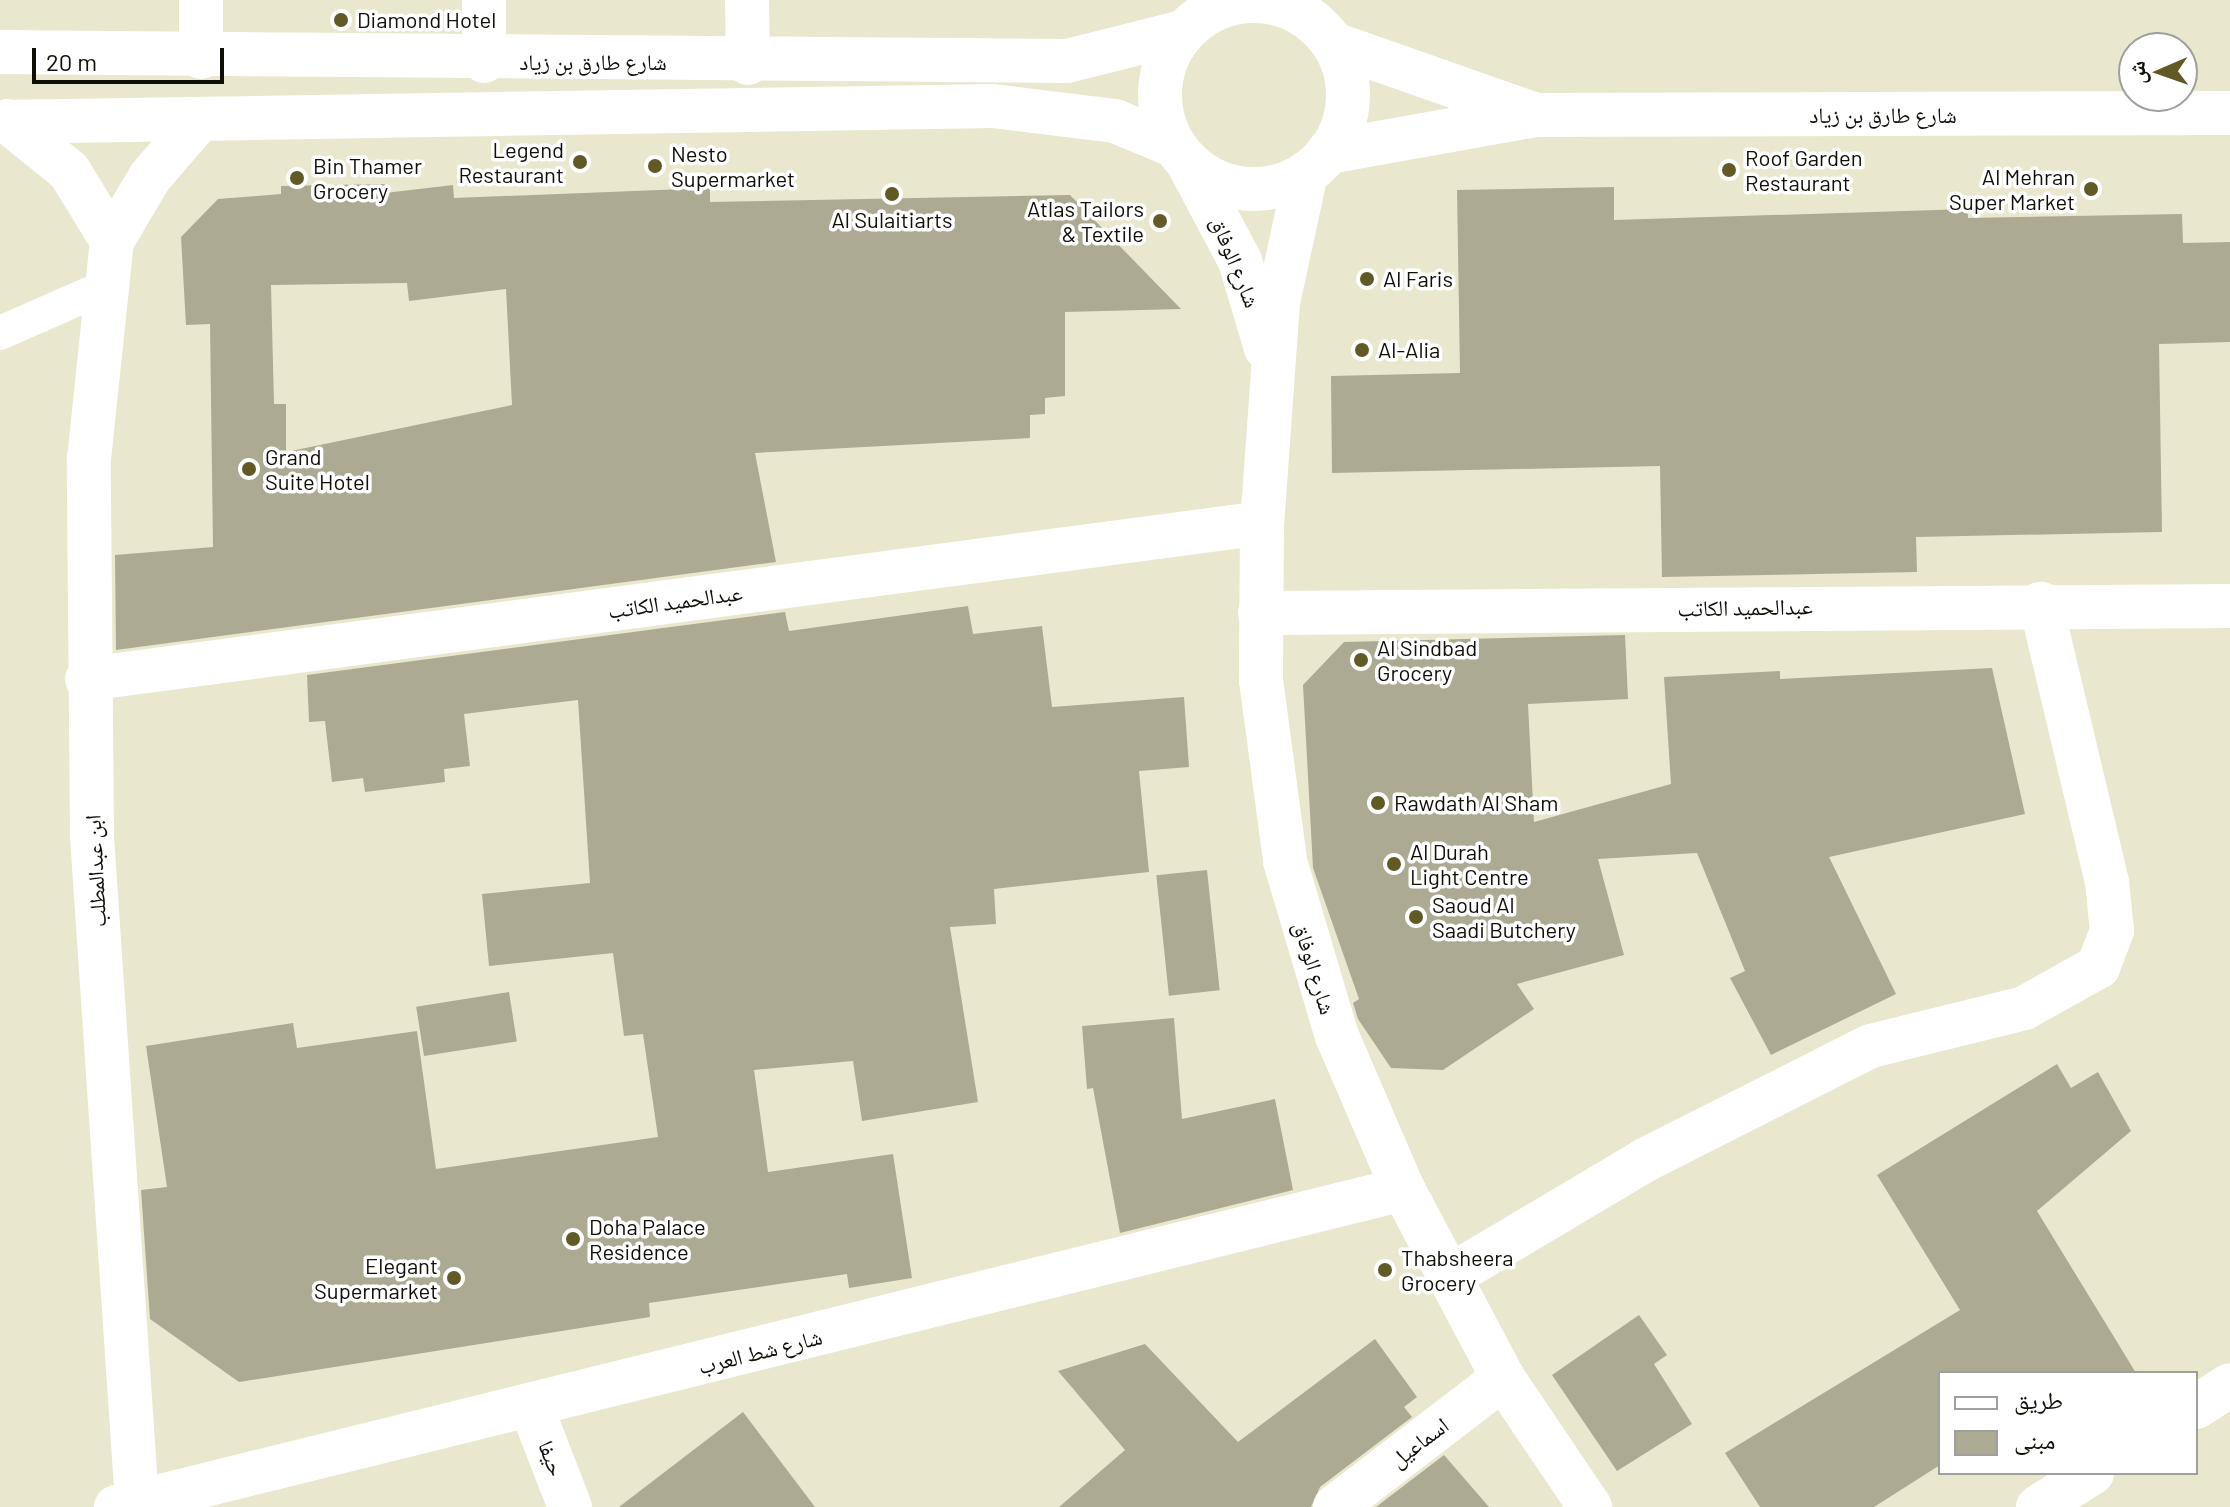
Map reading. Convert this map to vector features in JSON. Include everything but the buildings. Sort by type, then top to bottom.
[{"type":"street","points":[[201,0],[201,57]]},
{"type":"street","points":[[484,0],[484,61]]},
{"type":"street","points":[[747,0],[748,63]]},
{"type":"street","points":[[4,121],[198,121],[993,106],[1115,121],[1182,154],[1214,181],[1245,189],[1277,187],[1317,163],[1348,99],[1320,22],[1262,0],[1201,15],[1161,81],[1162,115],[1182,154]]},
{"type":"street","name":"شارع طارق بن زياد","points":[[0,52],[484,61],[1067,61],[1201,15]]},
{"type":"street","name":"شارع طارق بن زياد","points":[[1320,22],[1536,115]]},
{"type":"street","name":"شارع طارق بن زياد","points":[[1317,163],[1536,115],[2230,113]]},
{"type":"street","points":[[4,121],[69,171],[112,241]]},
{"type":"street","name":"ابن عبدالمطلب","points":[[126,1504],[87,679],[89,459],[112,241],[150,177],[198,121]]},
{"type":"street","name":"شارع الوفاق","points":[[1182,154],[1240,261],[1271,366]]},
{"type":"street","name":"شارع الوفاق","points":[[1317,163],[1271,366],[1262,523],[1260,613],[1269,771],[1285,861],[1337,1036],[1403,1189],[1503,1378],[1590,1507]]},
{"type":"street","name":"عبدالحميد الكاتب","points":[[87,679],[1262,523]]},
{"type":"street","points":[[1450,1276],[1632,1167],[1871,1046],[2024,1008],[2098,967],[2112,931],[2107,882],[2041,604]]},
{"type":"street","name":"عبدالحميد الكاتب","points":[[1260,613],[2041,604],[2230,606]]},
{"type":"street","name":"شارع شط العرب","points":[[126,1504],[532,1409],[1403,1189]]},
{"type":"street","name":"اسماعيل","points":[[1335,1507],[1503,1378]]},
{"type":"street","points":[[2198,1406],[2230,1385]]},
{"type":"street","name":"حيفا","points":[[532,1409],[570,1507]]},
{"type":"street","points":[[2038,1507],[2089,1475]]},
{"type":"lane","points":[[0,333],[105,287]]},
{"type":"place","name":"Diamond Hotel","points":[[341,20]]},
{"type":"place","name":"Legend Restaurant","points":[[580,162]]},
{"type":"place","name":"Nesto Supermarket","points":[[655,166]]},
{"type":"place","name":"Roof Garden Restaurant","points":[[1729,170]]},
{"type":"place","name":"Bin Thamer Grocery","points":[[297,178]]},
{"type":"place","name":"Al Mehran Super Market","points":[[2091,189]]},
{"type":"place","name":"Al Sulaitiarts","points":[[892,194]]},
{"type":"place","name":"Atlas Tailors & Textile","points":[[1160,221]]},
{"type":"place","name":"Al Faris","points":[[1367,279]]},
{"type":"place","name":"Al-Alia","points":[[1362,350]]},
{"type":"place","name":"Grand Suite Hotel","points":[[249,469]]},
{"type":"place","name":"Al Sindbad Grocery","points":[[1361,660]]},
{"type":"place","name":"Rawdath Al Sham","points":[[1378,803]]},
{"type":"place","name":"Al Durah Light Centre","points":[[1394,864]]},
{"type":"place","name":"Saoud Al Saadi Butchery","points":[[1416,917]]},
{"type":"place","name":"Doha Palace Residence","points":[[573,1239]]},
{"type":"place","name":"Thabsheera Grocery","points":[[1385,1270]]},
{"type":"place","name":"Elegant Supermarket","points":[[454,1278]]}]
